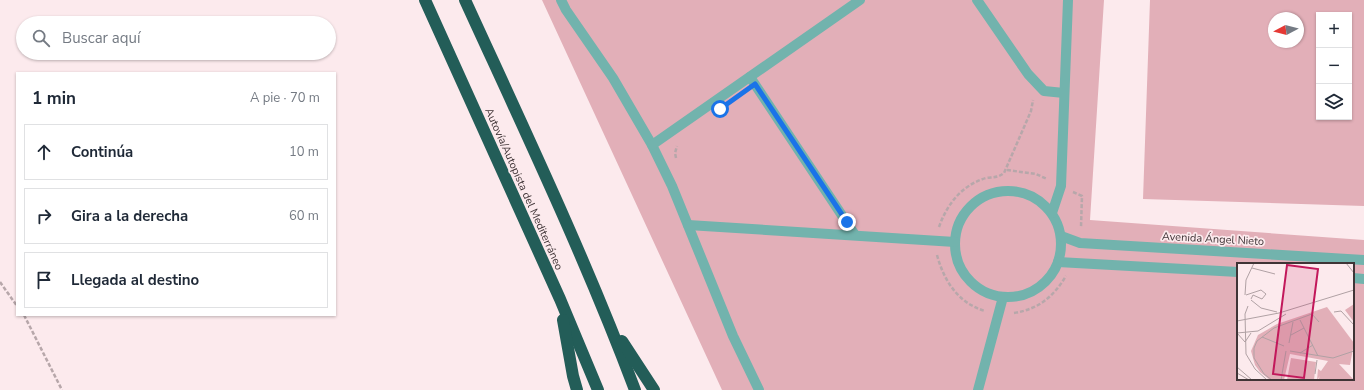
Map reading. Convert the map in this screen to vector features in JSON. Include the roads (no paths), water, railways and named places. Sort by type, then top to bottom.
[{"type":"highway","name":"Autovía/Autopista del Mediterráneo","points":[[424,0],[560,299],[598,390]]},
{"type":"highway","points":[[465,0],[610,323],[635,390]]},
{"type":"highway","points":[[560,299],[573,376],[577,390]]},
{"type":"highway","points":[[610,323],[654,390]]},
{"type":"street","points":[[560,0],[613,78],[652,145],[672,186],[733,336],[759,390]]},
{"type":"street","points":[[652,145],[860,0]]},
{"type":"street","points":[[978,0],[1028,74],[1044,91],[1064,94]]},
{"type":"street","points":[[1052,213],[1061,186],[1068,0]]},
{"type":"street","points":[[750,77],[855,236]]},
{"type":"street","points":[[1011,190],[1023,192],[1044,204],[1052,213],[1058,224],[1061,236],[1061,250],[1058,262],[1053,272],[1037,289],[1021,295],[1004,297],[992,295],[982,290],[968,279],[959,264],[956,253],[955,242],[961,219],[977,200],[987,194],[999,191],[1011,190]]},
{"type":"street","points":[[688,225],[955,242]]},
{"type":"street","name":"Avenida Ángel Nieto","points":[[1061,236],[1080,243],[1364,260]]},
{"type":"street","points":[[1058,262],[1237,272]]},
{"type":"street","points":[[1354,278],[1364,279]]},
{"type":"street","points":[[978,390],[1004,297]]}]
